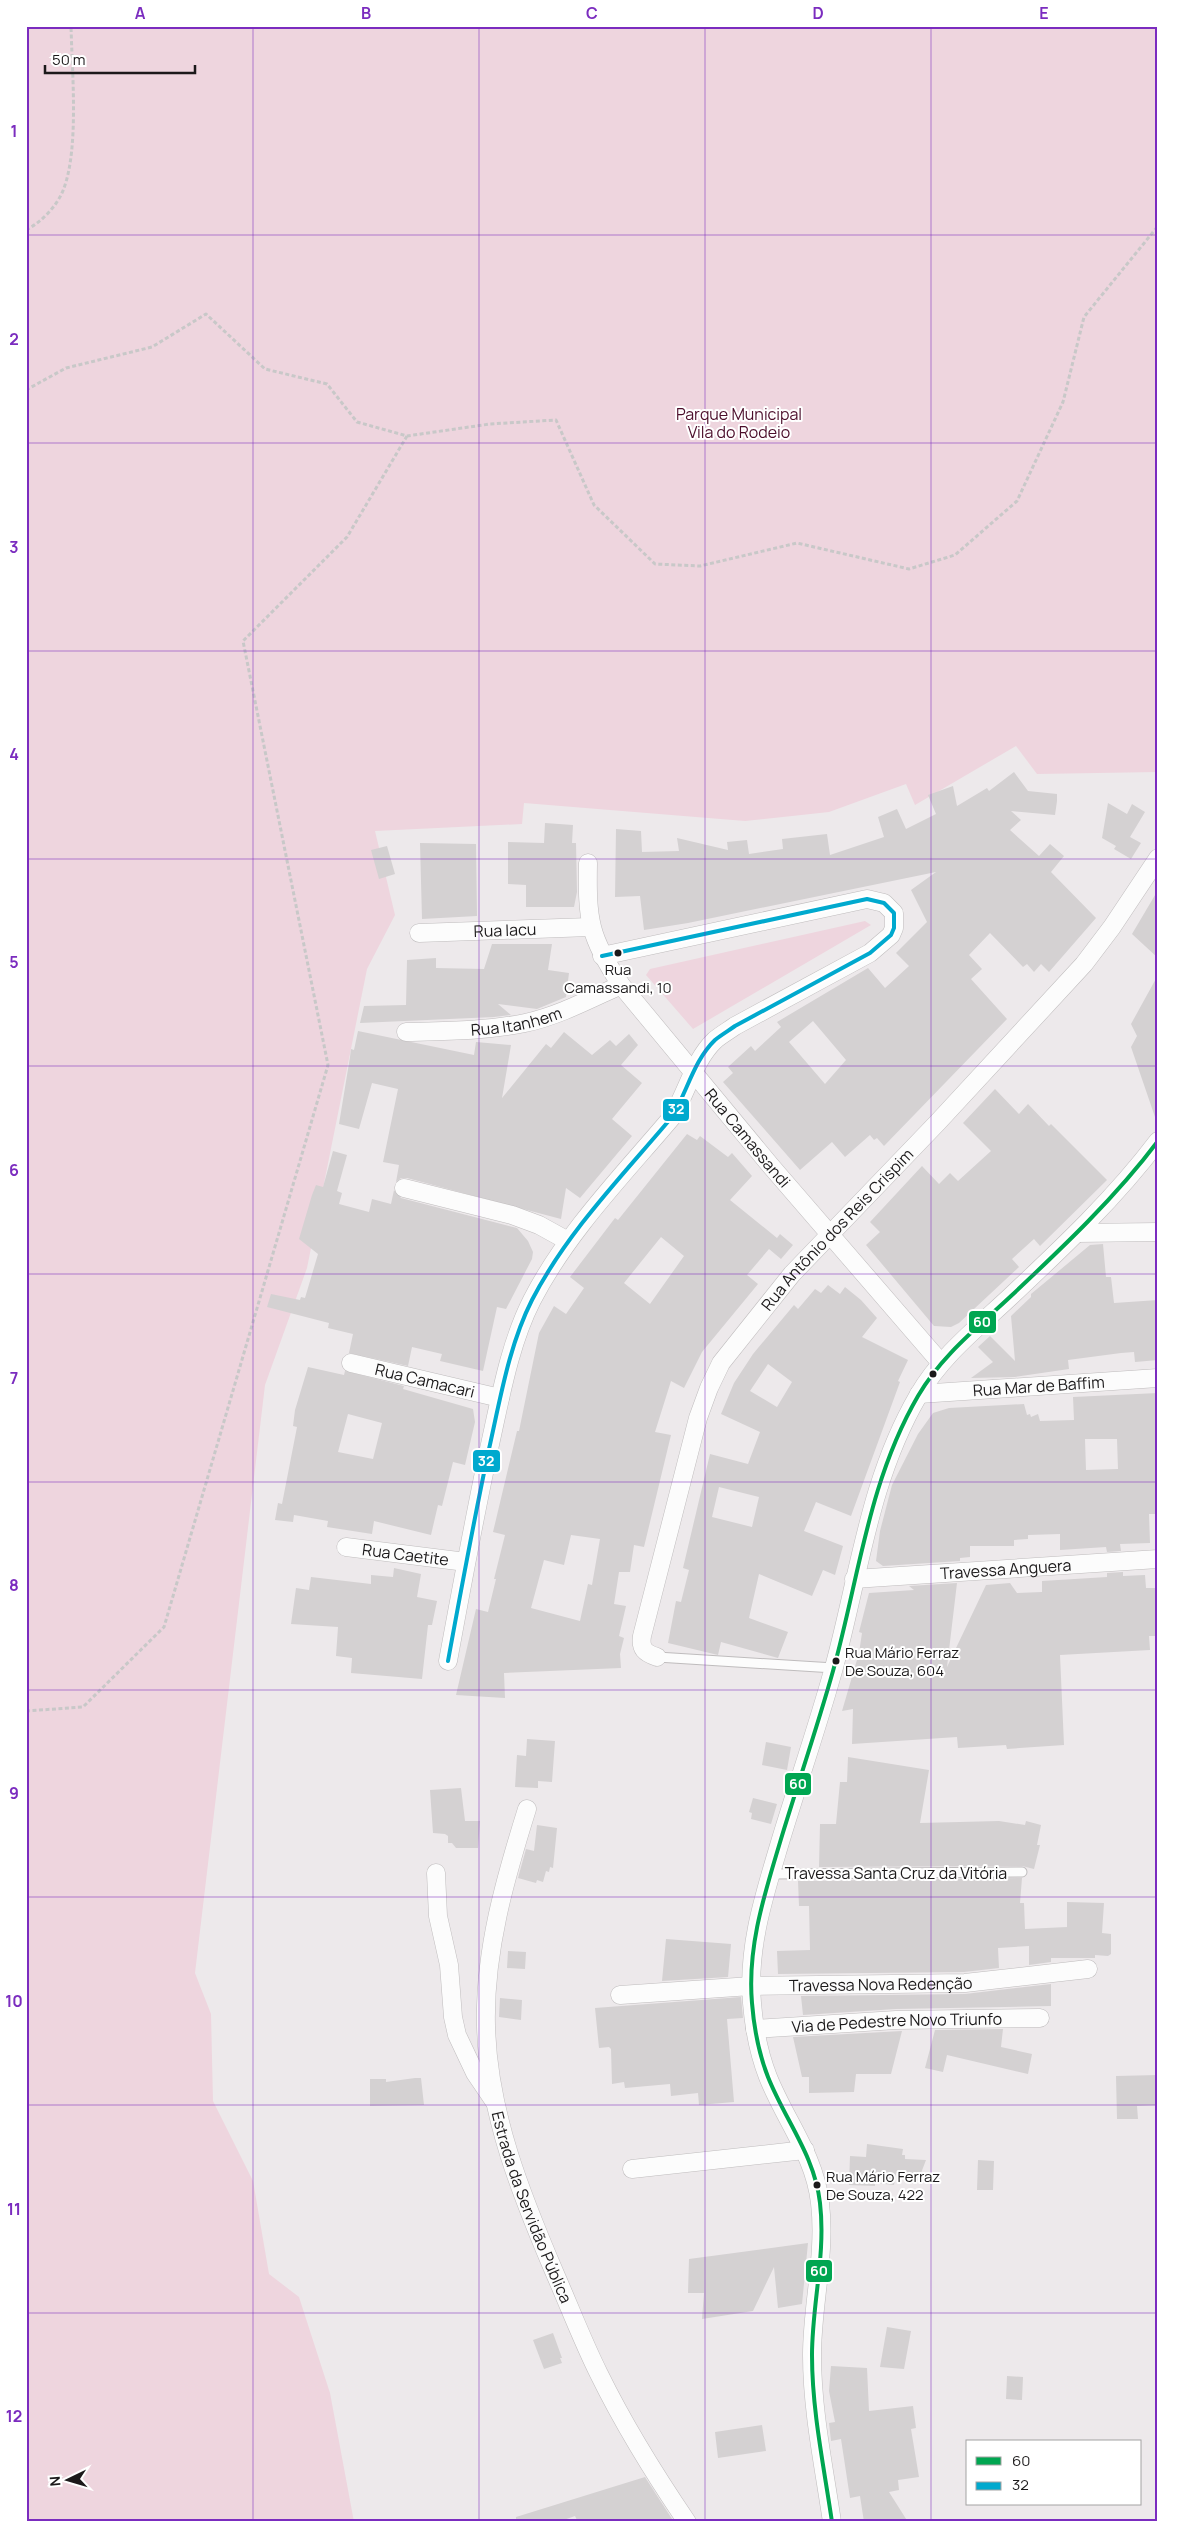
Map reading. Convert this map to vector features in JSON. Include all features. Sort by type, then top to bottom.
[{"type":"street","name":"Rua Antônio dos Reis Crispim","points":[[656,1657],[646,1654],[642,1649],[642,1636],[698,1418],[708,1388],[721,1363],[792,1274],[938,1122],[1084,964],[1112,927],[1158,858]]},
{"type":"street","name":"Rua Camassandi","points":[[588,863],[587,903],[590,927],[602,956],[621,985],[941,1363]]},
{"type":"street","points":[[448,1661],[466,1562],[500,1398],[519,1334],[531,1302],[568,1241],[672,1116],[684,1097],[702,1056],[715,1040],[735,1026],[870,953],[891,935],[894,928],[894,913],[884,903],[867,899],[602,956]]},
{"type":"street","name":"Rua Iacu","points":[[420,933],[590,927]]},
{"type":"street","name":"Rua Itanhem","points":[[406,1032],[483,1028],[524,1023],[564,1010],[621,985]]},
{"type":"street","points":[[832,2522],[815,2402],[812,2354],[822,2234],[821,2206],[818,2186],[805,2150],[769,2079],[755,2029],[750,1986],[754,1935],[834,1668],[866,1524],[899,1433],[919,1394],[941,1363],[1102,1208],[1158,1141]]},
{"type":"street","points":[[404,1188],[512,1214],[568,1241]]},
{"type":"street","points":[[1077,1233],[1158,1232]]},
{"type":"street","name":"Rua Camacari","points":[[351,1363],[500,1398]]},
{"type":"street","name":"Rua Mar de Baffim","points":[[919,1394],[1158,1378]]},
{"type":"street","name":"Rua Caetite","points":[[346,1547],[466,1562]]},
{"type":"street","name":"Travessa Anguera","points":[[854,1580],[1158,1559]]},
{"type":"street","points":[[496,2103],[486,2027],[490,1958],[515,1846],[527,1809]]},
{"type":"street","name":"Estrada da Servidão Pública","points":[[436,1872],[438,1916],[449,1965],[453,2017],[457,2035],[475,2073],[496,2103],[506,2143],[535,2227],[586,2348],[616,2406],[687,2522]]},
{"type":"street","name":"Travessa Nova Redenção","points":[[620,1995],[750,1986],[965,1983],[1088,1969]]},
{"type":"street","name":"Via de Pedestre Novo Triunfo","points":[[755,2029],[896,2020],[1040,2018]]},
{"type":"street","points":[[632,2169],[805,2150]]},
{"type":"lane","points":[[656,1657],[834,1668]]},
{"type":"lane","name":"Travessa Santa Cruz da Vitória","points":[[771,1874],[1022,1872]]},
{"type":"path","points":[[26,230],[41,222],[64,189],[66,180],[72,151],[71,26]]},
{"type":"path","points":[[26,390],[66,368],[152,347],[206,314],[265,369],[327,384],[357,422],[407,436],[490,424],[556,420],[594,505],[655,564],[700,566],[797,543],[909,569],[955,555],[1017,501],[1063,402],[1084,317],[1158,226]]},
{"type":"path","points":[[26,1710],[83,1707],[164,1627],[328,1065],[243,641],[347,537],[407,436]]},
{"type":"green space","name":"Parque Municipal Vila do Rodeio","points":[[26,26],[1158,26],[1158,772],[1037,774],[1016,746],[915,805],[906,784],[829,812],[745,821],[524,803],[522,824],[375,831],[395,915],[367,969],[307,1268],[265,1385],[195,1973],[211,2014],[213,2101],[253,2181],[269,2274],[299,2297],[330,2393],[354,2522],[26,2522]]},
{"type":"green space","points":[[865,921],[871,925],[693,1029],[646,975],[650,969]]},
{"type":"building","points":[[1014,772],[1028,791],[1057,794],[1055,815],[1011,811],[1021,820],[1010,830],[1039,856],[1050,844],[1064,856],[1051,872],[1096,918],[1049,972],[1041,964],[1034,972],[1027,964],[1023,967],[990,933],[969,955],[982,969],[971,979],[1007,1019],[884,1146],[877,1138],[874,1140],[870,1135],[845,1157],[832,1142],[800,1170],[723,1082],[733,1073],[728,1067],[751,1046],[755,1051],[781,1027],[777,1022],[868,968],[885,988],[909,966],[896,953],[927,922],[911,890],[936,872],[688,923],[644,930],[640,896],[615,897],[616,829],[641,831],[642,852],[679,851],[677,838],[728,850],[727,842],[747,840],[749,854],[783,849],[782,839],[827,834],[830,855],[884,837],[878,817],[897,809],[906,829],[936,814],[928,795],[953,786],[957,806],[987,788],[989,791]],"holes":[[[813,1021],[846,1060],[825,1084],[789,1042]]]},
{"type":"building","points":[[1108,803],[1127,814],[1132,804],[1145,812],[1130,837],[1141,843],[1131,859],[1114,849],[1116,846],[1102,838]]},
{"type":"building","points":[[545,823],[573,825],[572,843],[576,843],[577,892],[574,907],[526,907],[526,885],[508,884],[508,842],[544,843]]},
{"type":"building","points":[[420,843],[476,844],[477,916],[422,919]]},
{"type":"building","points":[[387,846],[395,874],[379,879],[371,850]]},
{"type":"building","points":[[1158,890],[1158,958],[1132,934]]},
{"type":"building","points":[[492,944],[552,944],[548,970],[569,973],[566,997],[537,1009],[498,1004],[511,1015],[360,1023],[364,1006],[406,1005],[407,960],[436,958],[436,968],[484,969]]},
{"type":"building","points":[[1158,975],[1158,1116],[1155,1117],[1131,1047],[1137,1036],[1131,1024]]},
{"type":"building","points":[[358,1031],[474,1055],[476,1042],[511,1045],[502,1098],[546,1044],[551,1048],[564,1032],[592,1055],[610,1040],[616,1046],[629,1034],[638,1045],[621,1065],[642,1083],[612,1119],[632,1136],[580,1198],[566,1188],[561,1219],[407,1178],[401,1178],[396,1182],[399,1165],[383,1162],[398,1089],[372,1083],[359,1129],[339,1124],[351,1049],[354,1050]]},
{"type":"building","points":[[995,1089],[1019,1114],[1028,1104],[1049,1126],[1051,1124],[1107,1180],[1040,1246],[1034,1239],[1012,1259],[1019,1267],[959,1323],[951,1327],[934,1326],[866,1245],[880,1232],[870,1222],[922,1166],[939,1184],[950,1173],[958,1181],[991,1151],[963,1123]]},
{"type":"building","points":[[687,1134],[697,1140],[700,1136],[728,1157],[732,1153],[752,1176],[730,1200],[777,1238],[780,1234],[793,1245],[781,1259],[769,1249],[747,1275],[758,1284],[702,1352],[684,1388],[671,1381],[655,1432],[671,1435],[644,1547],[634,1545],[630,1572],[619,1572],[614,1604],[626,1606],[619,1636],[624,1638],[620,1654],[621,1668],[504,1673],[505,1698],[456,1695],[476,1609],[488,1612],[496,1579],[494,1579],[505,1535],[493,1532],[517,1431],[519,1431],[539,1333],[554,1306],[566,1314],[584,1288],[570,1277],[615,1218],[618,1220]],"holes":[[[661,1237],[684,1256],[650,1304],[624,1283]],[[571,1535],[600,1539],[592,1585],[588,1584],[580,1621],[531,1608],[544,1560],[564,1565]]]},
{"type":"building","points":[[333,1151],[347,1155],[337,1191],[342,1193],[339,1204],[369,1212],[372,1199],[391,1204],[394,1190],[401,1198],[517,1228],[528,1241],[533,1252],[532,1259],[506,1309],[497,1307],[483,1371],[440,1361],[442,1354],[412,1347],[408,1366],[349,1353],[353,1334],[328,1328],[329,1323],[267,1307],[271,1294],[300,1300],[301,1297],[305,1298],[318,1254],[299,1239],[312,1195],[316,1185],[323,1187]]},
{"type":"building","points":[[1103,1244],[1106,1277],[1111,1277],[1114,1303],[1158,1300],[1158,1360],[1135,1362],[1134,1352],[1121,1353],[1068,1360],[1069,1369],[1015,1377],[971,1378],[993,1362],[978,1347],[990,1336],[1015,1361],[1011,1316],[1031,1297],[1031,1294],[1090,1245]]},
{"type":"building","points":[[828,1285],[840,1294],[845,1287],[861,1300],[877,1318],[862,1337],[908,1360],[898,1381],[900,1382],[851,1516],[816,1502],[804,1531],[843,1546],[835,1575],[823,1570],[812,1596],[759,1574],[749,1618],[788,1632],[778,1658],[721,1642],[718,1655],[668,1643],[676,1601],[681,1602],[689,1570],[683,1568],[710,1454],[748,1464],[760,1432],[721,1414],[734,1383],[753,1354],[794,1305],[798,1309],[815,1289],[821,1293]],"holes":[[[768,1364],[792,1382],[777,1407],[750,1391]],[[719,1487],[759,1497],[752,1527],[712,1517]]]},
{"type":"building","points":[[308,1367],[344,1375],[345,1371],[404,1386],[403,1389],[473,1409],[475,1422],[465,1465],[453,1462],[442,1506],[438,1505],[431,1535],[374,1521],[372,1534],[327,1527],[328,1521],[294,1515],[293,1522],[275,1520],[278,1503],[282,1504],[297,1427],[293,1426],[295,1410]],"holes":[[[348,1414],[382,1423],[373,1459],[338,1452]]]},
{"type":"building","points":[[1158,1393],[1158,1514],[1149,1514],[1150,1543],[1120,1544],[1121,1551],[1107,1552],[1106,1547],[1060,1550],[1060,1534],[1028,1535],[1028,1539],[1014,1540],[1014,1546],[970,1546],[970,1557],[960,1558],[960,1561],[883,1566],[876,1561],[880,1531],[892,1485],[918,1434],[933,1413],[949,1408],[1024,1404],[1027,1415],[1030,1414],[1031,1417],[1038,1414],[1040,1421],[1074,1420],[1073,1397]],"holes":[[[1085,1439],[1117,1439],[1118,1469],[1086,1470]]]},
{"type":"building","points":[[394,1568],[421,1574],[417,1597],[437,1601],[432,1625],[428,1625],[422,1679],[351,1673],[352,1658],[336,1656],[338,1627],[291,1624],[296,1588],[309,1590],[311,1577],[371,1584],[371,1575],[393,1577]]},
{"type":"building","points":[[1123,1572],[1123,1576],[1145,1575],[1146,1588],[1158,1588],[1158,1636],[1149,1636],[1150,1650],[1060,1655],[1064,1745],[1007,1749],[1006,1745],[958,1748],[957,1737],[852,1744],[853,1709],[842,1711],[859,1653],[862,1633],[859,1632],[869,1593],[914,1590],[909,1586],[957,1583],[947,1667],[986,1585],[1010,1583],[1017,1593],[1042,1592],[1042,1581],[1107,1577],[1107,1573]]},
{"type":"building","points":[[527,1739],[555,1741],[552,1782],[538,1781],[538,1788],[515,1787],[517,1755],[526,1756]]},
{"type":"building","points":[[766,1742],[791,1747],[787,1770],[762,1765]]},
{"type":"building","points":[[848,1757],[929,1770],[920,1823],[999,1821],[1025,1825],[1026,1821],[1041,1825],[1037,1845],[1040,1845],[1034,1869],[1022,1866],[819,1867],[820,1824],[836,1824],[840,1782],[847,1782]]},
{"type":"building","points":[[461,1788],[465,1821],[480,1821],[478,1848],[456,1848],[452,1843],[448,1843],[448,1836],[445,1834],[433,1833],[430,1790]]},
{"type":"building","points":[[753,1798],[777,1804],[771,1824],[751,1819],[752,1813],[749,1812]]},
{"type":"building","points":[[537,1825],[557,1828],[553,1868],[550,1867],[549,1872],[546,1871],[543,1882],[537,1880],[536,1883],[518,1878],[526,1849],[534,1851]]},
{"type":"building","points":[[1022,1878],[1020,1903],[1024,1903],[1025,1929],[1067,1927],[1067,1902],[1104,1903],[1102,1933],[1111,1934],[1111,1954],[1108,1956],[1095,1955],[1095,1958],[1051,1958],[1051,1962],[1029,1965],[1029,1946],[998,1948],[999,1968],[964,1972],[778,1974],[777,1951],[810,1950],[809,1906],[799,1906],[798,1881]]},
{"type":"building","points":[[666,1939],[731,1944],[728,1977],[662,1981]]},
{"type":"building","points":[[508,1951],[526,1952],[525,1969],[507,1968]]},
{"type":"building","points":[[1051,1984],[1051,2006],[896,2009],[803,2015],[801,1996],[965,1994]]},
{"type":"building","points":[[741,1997],[743,2018],[727,2019],[734,2102],[699,2105],[698,2093],[671,2096],[670,2084],[625,2088],[624,2082],[612,2084],[611,2049],[609,2047],[599,2048],[595,2008]]},
{"type":"building","points":[[500,1998],[522,2000],[521,2020],[499,2017]]},
{"type":"building","points":[[1003,2029],[1001,2047],[1032,2054],[1028,2074],[947,2055],[943,2072],[925,2068],[935,2030]]},
{"type":"building","points":[[902,2031],[891,2074],[856,2074],[854,2092],[809,2093],[809,2077],[802,2077],[793,2037]]},
{"type":"building","points":[[1158,2075],[1158,2105],[1137,2106],[1138,2119],[1117,2119],[1116,2076]]},
{"type":"building","points":[[421,2078],[424,2105],[370,2106],[370,2079],[386,2079],[386,2082]]},
{"type":"building","points":[[867,2144],[903,2149],[902,2155],[905,2155],[905,2159],[926,2160],[918,2181],[896,2173],[894,2185],[875,2183],[875,2186],[849,2185],[850,2156],[866,2157]]},
{"type":"building","points":[[978,2160],[994,2161],[993,2190],[977,2190]]},
{"type":"building","points":[[808,2243],[802,2304],[778,2308],[774,2267],[753,2311],[702,2319],[704,2293],[688,2293],[689,2259]]},
{"type":"building","points":[[887,2327],[911,2331],[904,2369],[880,2367]]},
{"type":"building","points":[[553,2333],[562,2363],[544,2369],[533,2340]]},
{"type":"building","points":[[831,2366],[867,2368],[869,2411],[913,2406],[916,2428],[911,2429],[919,2477],[898,2480],[899,2490],[889,2492],[908,2522],[864,2522],[860,2496],[850,2498],[841,2439],[831,2441],[829,2423],[835,2422],[829,2391]]},
{"type":"building","points":[[1007,2376],[1023,2377],[1022,2400],[1006,2399]]},
{"type":"building","points":[[762,2425],[766,2451],[718,2458],[715,2432]]},
{"type":"building","points":[[645,2477],[674,2522],[578,2522],[575,2516],[558,2522],[516,2522],[516,2517]]},
{"type":"transit line","name":"32","points":[[448,1661],[478,1502],[506,1373],[524,1317],[546,1275],[597,1205],[672,1117],[696,1067],[715,1040],[735,1026],[870,953],[891,935],[894,928],[894,913],[884,903],[867,899],[602,956]]},
{"type":"transit line","name":"60","points":[[832,2522],[819,2439],[812,2355],[820,2260],[820,2203],[817,2186],[806,2154],[768,2077],[757,2041],[751,1982],[755,1940],[763,1900],[833,1671],[876,1496],[887,1462],[918,1396],[927,1381],[949,1355],[1088,1222],[1158,1141]]},
{"type":"place","name":"Rua Camassandi, 10","points":[[618,953]]},
{"type":"place","name":"Rua Mário Ferraz De Souza, 604","points":[[836,1661]]},
{"type":"place","name":"Rua Mário Ferraz De Souza, 422","points":[[817,2185]]}]
